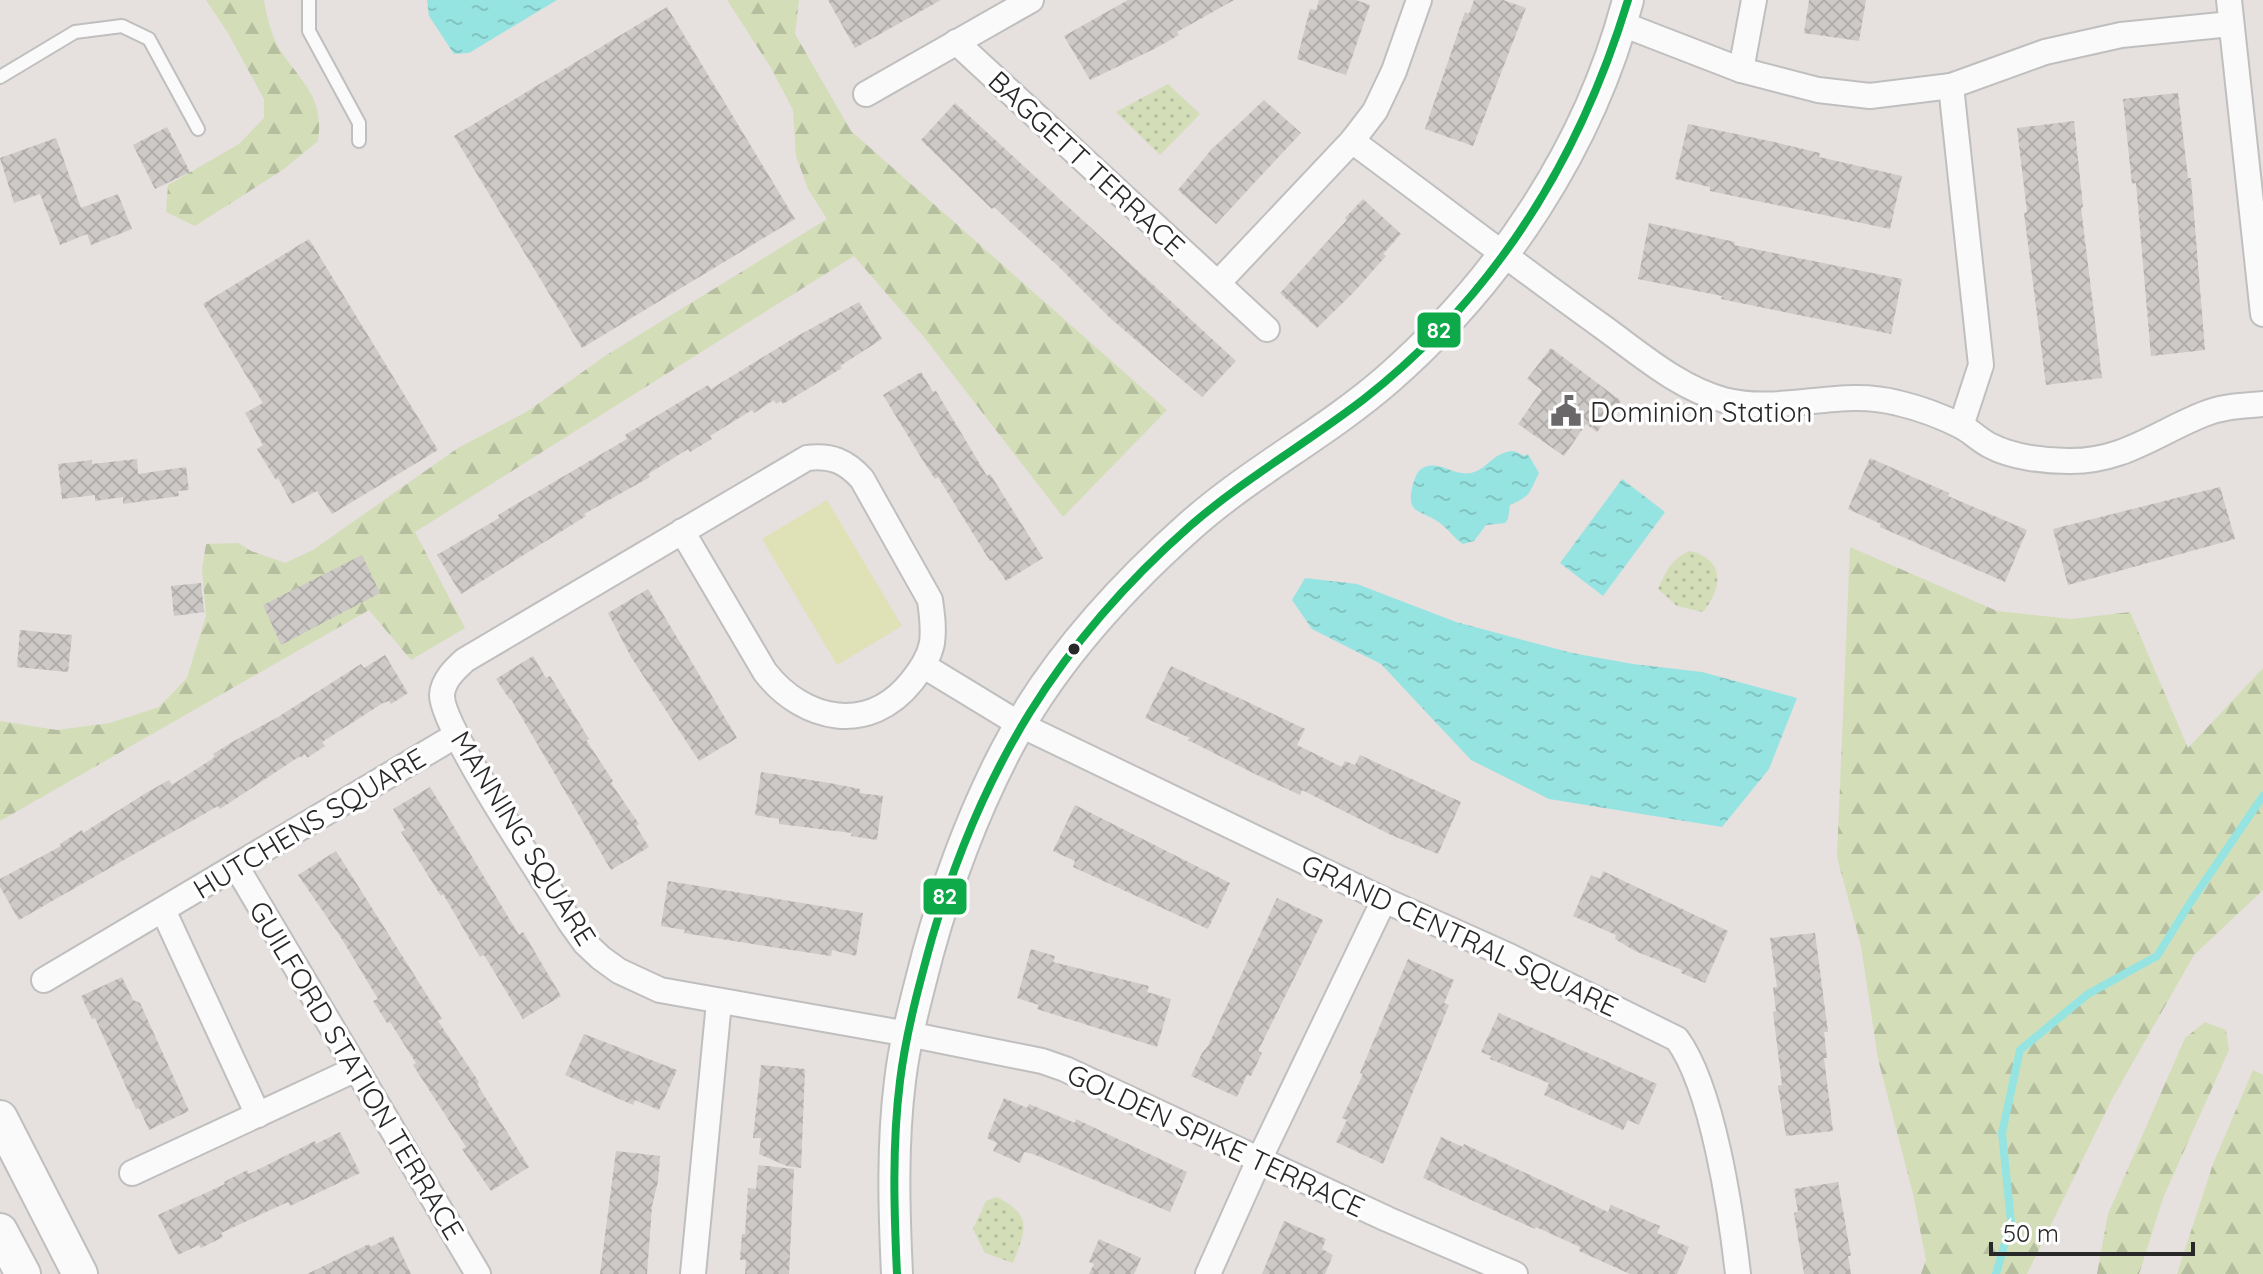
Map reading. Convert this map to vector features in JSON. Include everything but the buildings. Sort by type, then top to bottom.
[{"type":"main road","points":[[0,1118],[80,1274]]},
{"type":"main road","points":[[0,1231],[23,1274]]},
{"type":"street","points":[[866,94],[1031,0]]},
{"type":"street","points":[[1218,283],[1352,141],[1375,111],[1386,92],[1419,0]]},
{"type":"street","points":[[1741,70],[1754,0]]},
{"type":"street","points":[[897,1274],[895,1150],[900,1081],[908,1034],[943,899],[983,798],[1021,725],[1077,644],[1152,562],[1193,523],[1251,478],[1330,425],[1387,379],[1441,329],[1503,257],[1558,170],[1591,105],[1625,12],[1741,70],[1818,90],[1870,96],[1951,86],[2045,52],[2230,12],[2263,314]]},
{"type":"street","name":"BAGGETT TERRACE","points":[[956,42],[1267,329]]},
{"type":"street","points":[[1951,86],[1981,365],[1961,426]]},
{"type":"street","points":[[1352,141],[1465,224],[1503,257],[1658,367],[1700,391],[1750,405],[1801,404],[1836,397],[1865,396],[1897,402],[1961,426],[1992,447],[2025,456],[2069,461],[2103,457],[2140,447],[2223,407],[2263,404]]},
{"type":"street","name":"MANNING SQUARE","points":[[682,531],[765,672],[779,690],[797,704],[839,716],[861,714],[883,707],[901,695],[924,666],[932,644],[930,600],[862,479],[851,467],[824,456],[807,458],[682,531],[465,660],[449,675],[442,696],[455,736],[585,943],[610,965],[639,982],[682,996],[908,1034]]},
{"type":"street","points":[[924,666],[1021,725]]},
{"type":"street","name":"GRAND CENTRAL SQUARE","points":[[1021,725],[1677,1039],[1698,1076],[1721,1168],[1738,1274]]},
{"type":"street","name":"HUTCHENS SQUARE","points":[[44,980],[455,736]]},
{"type":"street","name":"GUILFORD STATION TERRACE","points":[[236,866],[478,1274]]},
{"type":"street","points":[[1208,1274],[1384,900]]},
{"type":"street","name":"HUTCHENS SQUARE","points":[[163,910],[258,1115]]},
{"type":"street","points":[[693,1274],[719,1002]]},
{"type":"street","name":"GOLDEN SPIKE TERRACE","points":[[908,1034],[1042,1061],[1065,1069],[1509,1273]]},
{"type":"street","points":[[132,1173],[356,1069]]},
{"type":"lane","points":[[309,0],[309,31],[359,123],[359,141]]},
{"type":"lane","points":[[0,77],[75,32],[122,26],[149,39],[198,129]]},
{"type":"green space","points":[[206,0],[264,0],[275,41],[310,93],[319,126],[318,141],[284,169],[195,226],[166,212],[168,185],[239,144],[264,118],[264,99]]},
{"type":"green space","points":[[727,0],[799,0],[795,34],[851,131],[1167,410],[1063,517],[924,337],[854,256],[415,532],[465,628],[411,660],[369,610],[0,821],[0,721],[57,730],[110,723],[159,707],[187,678],[206,616],[202,569],[206,544],[238,543],[285,563],[313,550],[458,448],[528,411],[605,356],[827,219],[808,189],[796,156],[793,110],[771,68]]},
{"type":"green space","points":[[1168,84],[1200,114],[1160,155],[1116,112]]},
{"type":"green space","points":[[827,500],[902,626],[837,665],[762,539]]},
{"type":"green space","points":[[1850,547],[1997,611],[2071,619],[2130,612],[2188,748],[2263,668],[2263,890],[2194,955],[2112,1099],[2027,1274],[1921,1274],[1926,1260],[1913,1194],[1878,1059],[1861,946],[1837,857]]},
{"type":"green space","points":[[1690,551],[1710,560],[1717,575],[1714,593],[1703,612],[1677,606],[1658,589],[1670,566]]},
{"type":"green space","points":[[2205,1022],[2226,1030],[2229,1050],[2163,1198],[2139,1274],[2097,1274],[2108,1214],[2185,1038]]},
{"type":"green space","points":[[2253,1070],[2263,1075],[2263,1274],[2177,1274],[2213,1164]]},
{"type":"green space","points":[[997,1197],[1017,1211],[1023,1224],[1013,1263],[985,1253],[973,1229],[986,1201]]},
{"type":"water","points":[[427,0],[557,0],[469,53],[454,54],[429,16]]},
{"type":"water","points":[[1514,451],[1524,456],[1528,454],[1539,473],[1526,496],[1510,505],[1505,523],[1486,525],[1474,541],[1463,544],[1440,523],[1413,506],[1413,484],[1422,468],[1439,466],[1471,473],[1501,454]]},
{"type":"water","points":[[1622,479],[1665,512],[1603,596],[1560,563]]},
{"type":"water","points":[[1305,578],[1357,584],[1456,622],[1572,653],[1702,672],[1797,698],[1769,769],[1722,827],[1549,799],[1471,760],[1381,664],[1312,629],[1292,600]]},
{"type":"waterway","points":[[1996,1274],[2011,1222],[2002,1133],[2020,1050],[2088,994],[2157,956],[2263,796]]},
{"type":"transit line","name":"82","points":[[897,1274],[897,1105],[913,1009],[952,877],[974,819],[1000,764],[1063,663],[1143,570],[1190,526],[1364,399],[1411,359],[1454,315],[1492,269],[1558,169],[1585,115],[1628,0]]},
{"type":"place","name":"Dominion Station","points":[[1566,411]]}]
